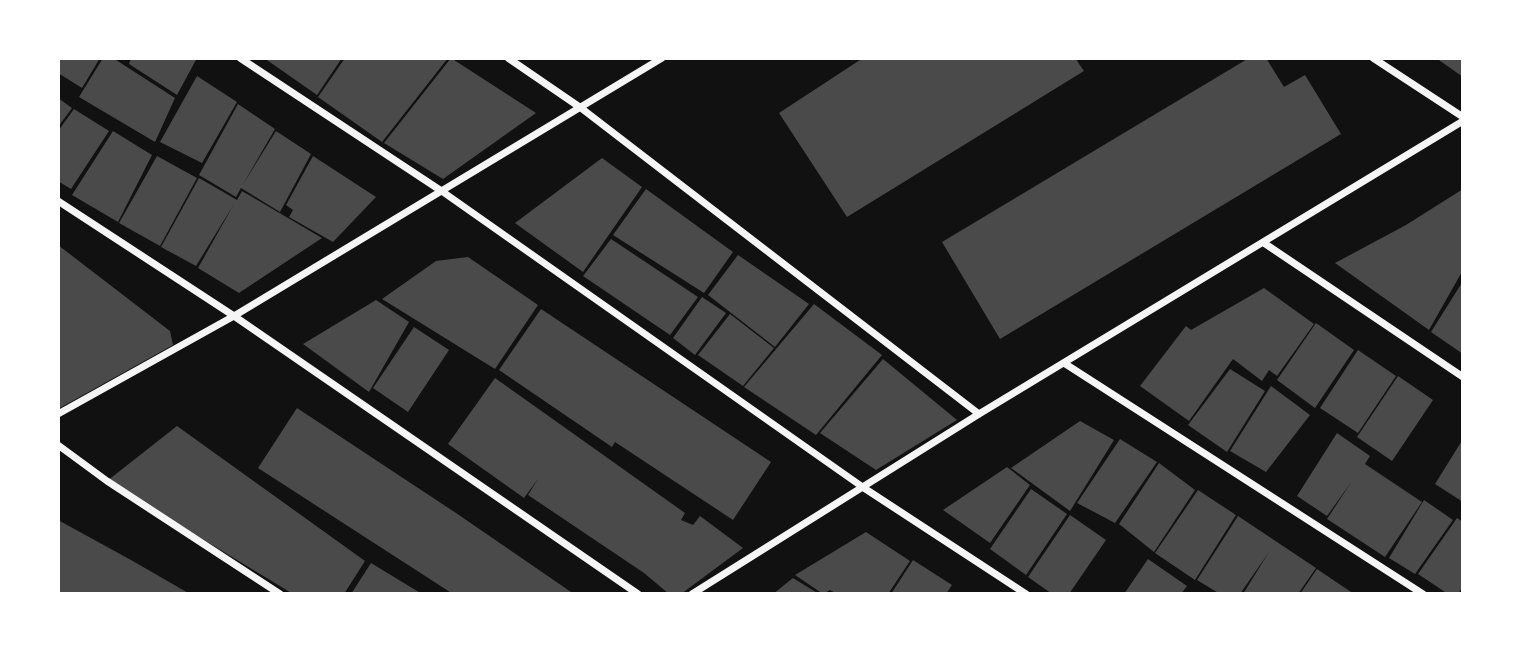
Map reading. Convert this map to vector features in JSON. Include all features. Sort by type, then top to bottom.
[{"type":"street","points":[[240,58],[443,192],[864,488],[1026,594]]},
{"type":"street","points":[[508,58],[581,108],[979,414]]},
{"type":"street","points":[[58,414],[234,316],[663,58]]},
{"type":"street","points":[[692,594],[979,414],[1264,243],[1463,119],[1373,58]]},
{"type":"street","points":[[58,201],[234,316],[639,594]]},
{"type":"street","points":[[1264,243],[1463,377]]},
{"type":"street","points":[[1064,363],[1423,594]]},
{"type":"street","points":[[58,445],[107,481],[280,594]]},
{"type":"building","points":[[58,58],[100,58],[82,88],[58,73]]},
{"type":"building","points":[[103,58],[113,58],[175,98],[155,142],[79,97]]},
{"type":"building","points":[[131,58],[197,58],[177,95],[129,64]]},
{"type":"building","points":[[264,58],[342,58],[317,95]]},
{"type":"building","points":[[345,58],[448,58],[382,142],[318,97]]},
{"type":"building","points":[[451,58],[536,113],[443,179],[384,143]]},
{"type":"building","points":[[863,58],[1075,58],[1084,71],[847,217],[779,113]]},
{"type":"building","points":[[1249,58],[1266,58],[1284,87],[1305,75],[1341,134],[1000,339],[942,242]]},
{"type":"building","points":[[1436,58],[1463,58],[1463,77]]},
{"type":"building","points":[[197,76],[237,102],[202,163],[160,142]]},
{"type":"building","points":[[58,98],[72,108],[58,127]]},
{"type":"building","points":[[238,104],[275,129],[242,186],[276,131],[311,154],[280,212],[241,188],[236,197],[199,175]]},
{"type":"building","points":[[74,109],[109,131],[71,189],[58,181],[58,131]]},
{"type":"building","points":[[113,131],[152,155],[118,222],[72,195]]},
{"type":"building","points":[[157,156],[197,178],[160,246],[119,223]]},
{"type":"building","points":[[313,156],[376,197],[333,242],[289,217],[293,210],[286,205]]},
{"type":"building","points":[[602,158],[642,187],[583,272],[515,223]]},
{"type":"building","points":[[199,178],[237,200],[242,191],[322,238],[239,293],[198,268],[234,204],[196,266],[161,247]]},
{"type":"building","points":[[646,189],[733,252],[704,293],[613,235]]},
{"type":"building","points":[[1463,189],[1463,270],[1429,330],[1335,263],[1406,225]]},
{"type":"building","points":[[611,239],[698,297],[670,335],[583,276]]},
{"type":"building","points":[[58,245],[170,331],[173,345],[58,409]]},
{"type":"building","points":[[738,255],[809,304],[775,347],[708,295]]},
{"type":"building","points":[[468,257],[538,305],[495,369],[382,299],[436,261]]},
{"type":"building","points":[[1463,281],[1463,354],[1431,332]]},
{"type":"building","points":[[1264,288],[1314,324],[1277,376],[1269,370],[1262,381],[1233,359],[1189,421],[1140,386],[1186,326],[1191,330]]},
{"type":"building","points":[[702,297],[726,313],[695,355],[673,338]]},
{"type":"building","points":[[376,300],[409,322],[369,392],[303,344]]},
{"type":"building","points":[[814,304],[882,355],[816,435],[744,387]]},
{"type":"building","points":[[541,309],[771,462],[733,520],[615,442],[612,447],[499,370]]},
{"type":"building","points":[[730,314],[774,348],[743,386],[698,355]]},
{"type":"building","points":[[1316,323],[1354,350],[1315,408],[1277,380]]},
{"type":"building","points":[[414,327],[449,350],[408,412],[373,388]]},
{"type":"building","points":[[1358,350],[1396,376],[1358,433],[1320,408]]},
{"type":"building","points":[[883,359],[957,420],[876,470],[820,433]]},
{"type":"building","points":[[1230,369],[1265,391],[1227,452],[1188,425]]},
{"type":"building","points":[[1398,376],[1433,400],[1392,461],[1357,437]]},
{"type":"building","points":[[495,378],[685,513],[681,520],[693,525],[700,516],[743,548],[681,594],[669,594],[644,573],[528,495],[538,479],[524,498],[448,444]]},
{"type":"building","points":[[1271,386],[1310,415],[1266,472],[1230,451]]},
{"type":"building","points":[[297,408],[574,594],[453,594],[258,468]]},
{"type":"building","points":[[1080,421],[1114,440],[1070,511],[1011,468]]},
{"type":"building","points":[[177,426],[365,561],[344,594],[293,594],[107,481]]},
{"type":"building","points":[[1337,433],[1370,456],[1365,464],[1422,502],[1385,557],[1327,519],[1352,481],[1327,516],[1297,496]]},
{"type":"building","points":[[1120,439],[1157,462],[1115,523],[1077,503]]},
{"type":"building","points":[[1463,439],[1463,502],[1435,484]]},
{"type":"building","points":[[1159,463],[1195,490],[1154,552],[1119,524]]},
{"type":"building","points":[[1007,467],[1030,485],[990,543],[943,510]]},
{"type":"building","points":[[1031,489],[1067,514],[1026,575],[990,549]]},
{"type":"building","points":[[1198,490],[1236,515],[1195,580],[1155,553]]},
{"type":"building","points":[[1424,500],[1453,520],[1415,574],[1389,558]]},
{"type":"building","points":[[1070,515],[1106,540],[1069,594],[1052,594],[1028,577]]},
{"type":"building","points":[[1238,516],[1316,568],[1298,594],[1243,594],[1269,552],[1240,594],[1220,594],[1197,580]]},
{"type":"building","points":[[1457,518],[1463,522],[1463,586],[1458,594],[1448,594],[1418,574]]},
{"type":"building","points":[[58,520],[131,560],[190,594],[58,594]]},
{"type":"building","points":[[866,532],[910,561],[888,594],[837,594],[830,590],[823,594],[795,575]]},
{"type":"building","points":[[1148,559],[1187,586],[1181,594],[1124,594]]},
{"type":"building","points":[[913,560],[952,585],[946,594],[891,594]]},
{"type":"building","points":[[371,563],[422,594],[351,594]]},
{"type":"building","points":[[1317,569],[1354,594],[1300,594]]},
{"type":"building","points":[[793,578],[819,594],[773,594]]}]
